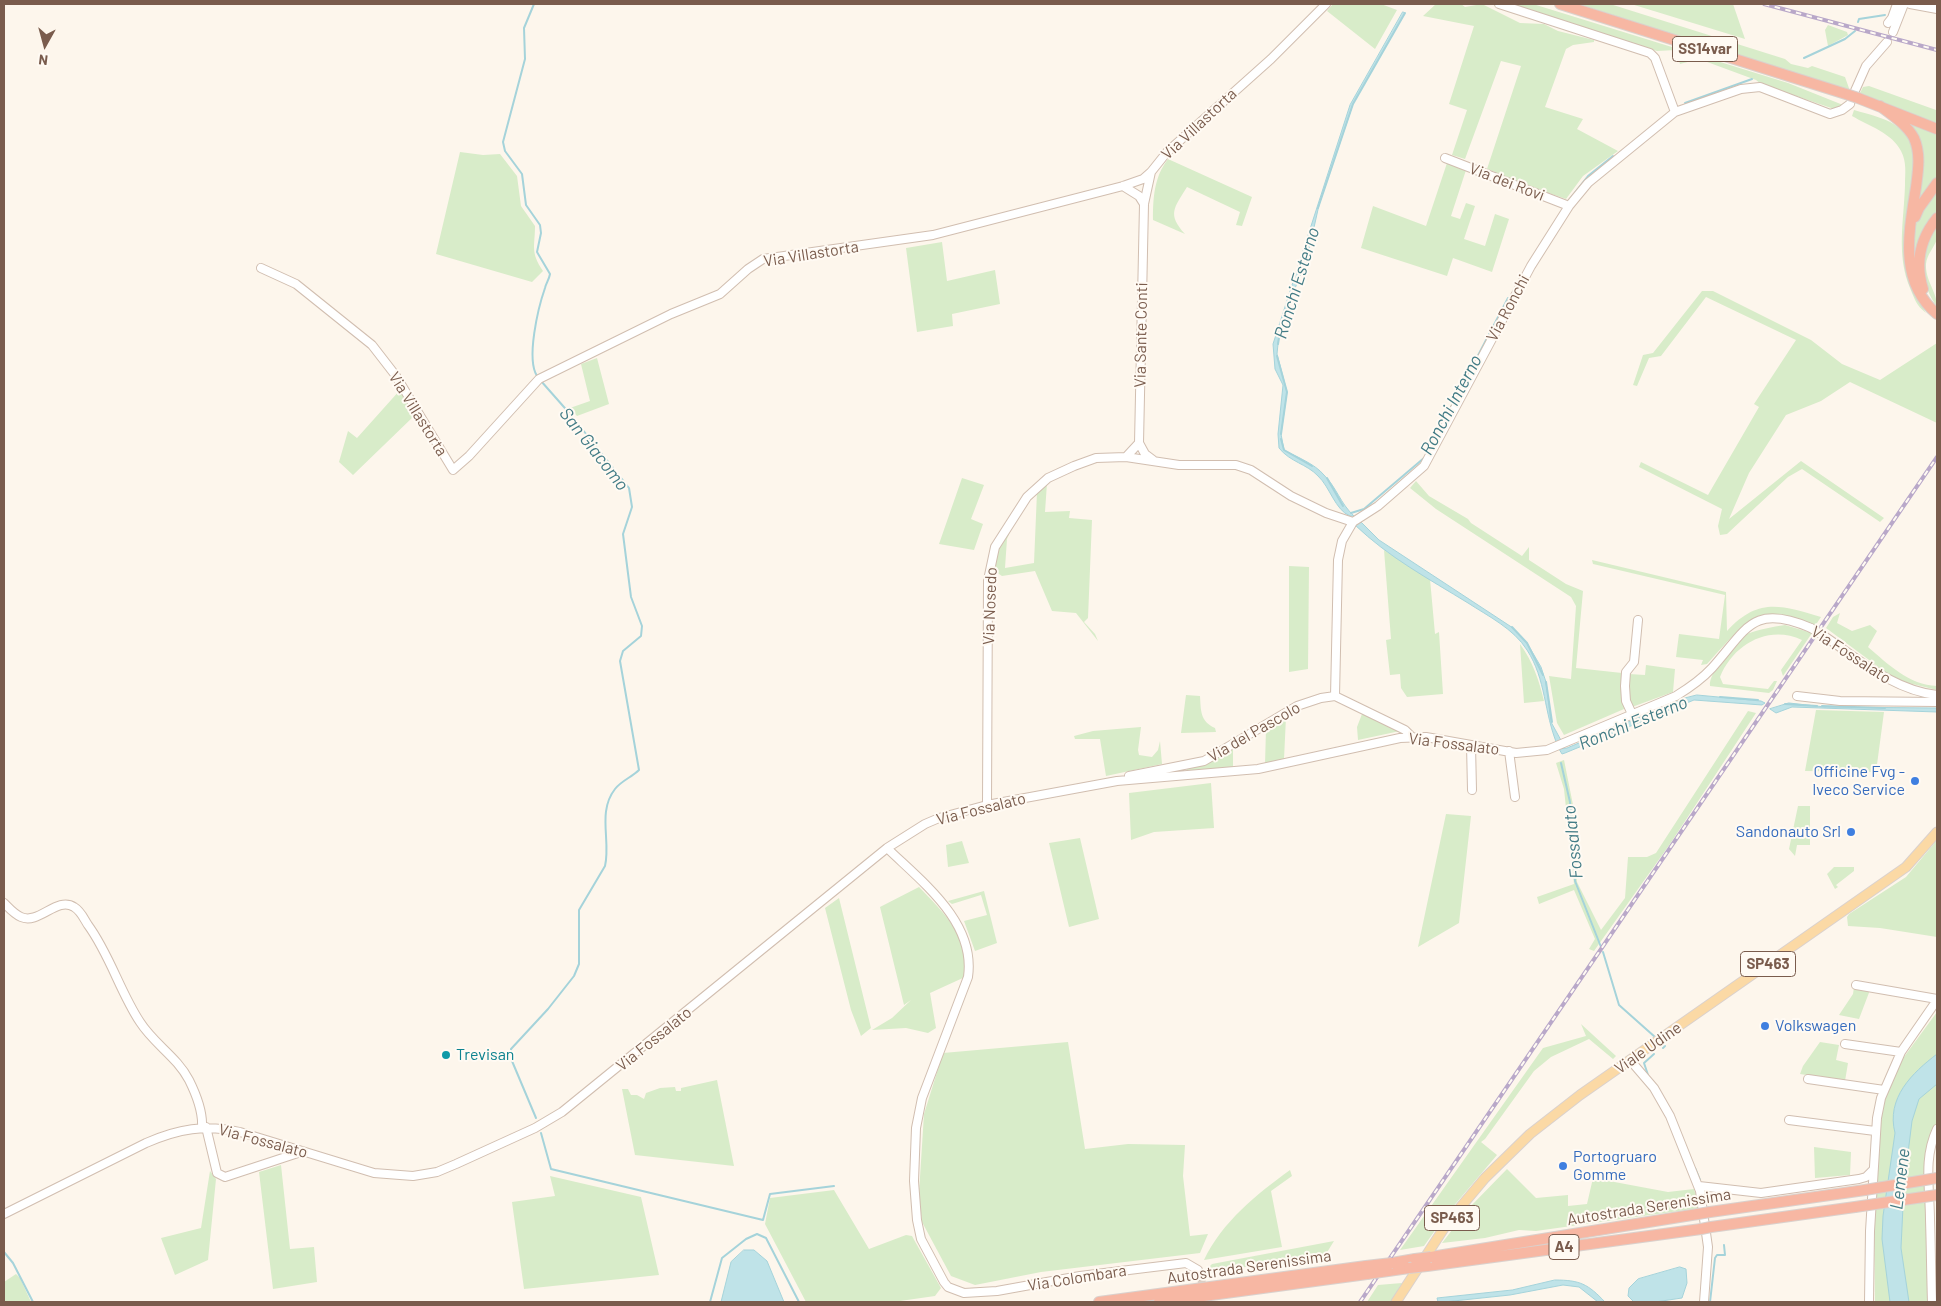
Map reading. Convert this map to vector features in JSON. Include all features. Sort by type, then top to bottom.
[{"type":"highway","name":"SS14var","points":[[1560,4],[1880,106],[1935,128]]},
{"type":"highway","name":"SS14var","points":[[1880,106],[1908,130],[1918,148],[1918,172],[1909,240]]},
{"type":"highway","points":[[1937,183],[1919,208],[1909,240],[1911,272],[1924,300],[1937,312]]},
{"type":"highway","points":[[1937,218],[1922,245],[1918,266],[1925,293],[1937,312]]},
{"type":"highway","name":"Autostrada Serenissima","points":[[1390,1267],[1409,1268],[1429,1261],[1698,1214],[1937,1178]]},
{"type":"highway","name":"Autostrada Serenissima","points":[[1099,1302],[1390,1267],[1415,1259],[1429,1261],[1706,1228],[1937,1195]]},
{"type":"highway","name":"Autostrada Serenissima","points":[[1159,1302],[1367,1270]]},
{"type":"main road","name":"Viale Udine","points":[[1396,1302],[1448,1222],[1492,1171],[1530,1134],[1630,1060],[1906,868],[1937,832]]},
{"type":"street","name":"Via Villastorta","points":[[260,268],[296,284],[372,345],[396,376],[453,470],[469,456],[539,379],[671,314],[713,298],[748,269],[763,260],[933,235],[1123,186],[1143,178],[1151,172],[1166,152],[1271,59],[1326,4]]},
{"type":"street","points":[[1499,4],[1650,53],[1655,58],[1675,112]]},
{"type":"street","points":[[1888,23],[1897,4]]},
{"type":"street","points":[[1893,32],[1904,4]]},
{"type":"street","points":[[1910,4],[1937,9]]},
{"type":"street","points":[[1853,98],[1866,66],[1887,42]]},
{"type":"street","name":"Via Ronchi","points":[[1335,696],[1338,560],[1342,541],[1356,519],[1378,506],[1424,466],[1531,266],[1569,206],[1588,183],[1675,112],[1754,87],[1782,94],[1830,114],[1842,110],[1853,98]]},
{"type":"street","name":"Via dei Rovi","points":[[1445,158],[1569,206]]},
{"type":"street","name":"Via Sante Conti","points":[[1139,443],[1144,204],[1151,172]]},
{"type":"street","points":[[1123,186],[1139,196],[1144,204]]},
{"type":"street","points":[[1126,457],[1139,443],[1145,454],[1152,460]]},
{"type":"street","name":"Via Nosedo","points":[[987,805],[988,580],[994,547],[1026,497],[1048,478],[1087,460],[1114,456],[1180,465],[1236,465],[1251,470],[1291,496],[1326,513],[1356,519]]},
{"type":"street","name":"Via Fossalato","points":[[4,1214],[168,1134],[204,1127],[240,1132],[374,1173],[413,1176],[437,1172],[535,1128],[578,1100],[887,848],[925,824],[939,818],[987,805],[1118,781],[1258,769],[1384,740],[1411,736],[1509,752],[1525,753],[1547,750],[1692,687],[1752,623],[1766,619],[1778,618],[1812,628],[1891,682],[1908,689],[1937,695]]},
{"type":"street","points":[[1632,714],[1626,701],[1625,686],[1626,672],[1634,662],[1638,620]]},
{"type":"street","points":[[1335,696],[1404,730],[1411,736]]},
{"type":"street","name":"Via del Pascolo","points":[[1118,781],[1142,773],[1204,761],[1297,706],[1335,696]]},
{"type":"street","points":[[1796,696],[1840,701],[1937,702]]},
{"type":"street","points":[[1471,745],[1472,790]]},
{"type":"street","points":[[1509,752],[1515,798]]},
{"type":"street","name":"Via Colombara","points":[[887,848],[948,911],[964,937],[969,953],[968,977],[918,1110],[915,1143],[915,1205],[921,1239],[948,1287],[964,1293],[996,1291],[1080,1276],[1186,1263],[1198,1270],[1200,1276]]},
{"type":"street","points":[[4,902],[22,918],[32,918],[64,904],[78,910],[102,945],[138,1021],[178,1063],[189,1081],[200,1108],[217,1174],[224,1177],[290,1156],[299,1150]]},
{"type":"street","points":[[1856,985],[1937,1000],[1901,1052],[1884,1090],[1875,1131],[1870,1227],[1869,1302]]},
{"type":"street","points":[[1844,1044],[1901,1052]]},
{"type":"street","points":[[1630,1060],[1654,1088],[1670,1116],[1699,1186],[1704,1208],[1708,1247],[1704,1302]]},
{"type":"street","points":[[1808,1079],[1884,1090]]},
{"type":"street","points":[[1790,1120],[1875,1131]]},
{"type":"street","points":[[1932,1302],[1927,1164],[1930,1148],[1937,1129]]},
{"type":"street","points":[[1699,1186],[1761,1192],[1866,1178],[1873,1170]]},
{"type":"green space","points":[[1333,4],[1381,4],[1397,10],[1375,49],[1327,11]]},
{"type":"green space","points":[[1436,4],[1461,4],[1465,7],[1482,4],[1520,23],[1544,24],[1558,31],[1594,40],[1594,42],[1573,45],[1566,49],[1545,107],[1583,119],[1577,129],[1618,151],[1583,176],[1566,199],[1493,174],[1495,172],[1487,169],[1521,66],[1501,61],[1465,159],[1452,155],[1467,110],[1449,104],[1474,26],[1423,16]]},
{"type":"green space","points":[[1506,4],[1533,4],[1788,83],[1843,105],[1834,109],[1761,84],[1756,80],[1699,59],[1680,64],[1676,50],[1657,51]]},
{"type":"green space","points":[[1579,4],[1610,4],[1785,59],[1791,64],[1808,68],[1812,66],[1845,77],[1850,91]]},
{"type":"green space","points":[[1631,4],[1733,4],[1745,39]]},
{"type":"green space","points":[[1828,25],[1847,32],[1848,35],[1828,46],[1825,30]]},
{"type":"green space","points":[[1869,86],[1936,110],[1937,126],[1858,97],[1863,87]]},
{"type":"green space","points":[[1854,110],[1886,120],[1902,130],[1913,148],[1916,160],[1904,253],[1913,291],[1926,313],[1915,299],[1903,263],[1902,237],[1905,164],[1903,155],[1892,139],[1880,130],[1852,116]]},
{"type":"green space","points":[[1905,121],[1937,135],[1937,178],[1917,206],[1921,160]]},
{"type":"green space","points":[[460,152],[483,155],[500,154],[517,176],[521,206],[535,226],[535,254],[543,271],[532,282],[436,254]]},
{"type":"green space","points":[[1168,159],[1252,197],[1242,226],[1236,225],[1240,212],[1187,187],[1174,211],[1176,221],[1185,234],[1153,220],[1157,180]]},
{"type":"green space","points":[[1447,163],[1466,170],[1451,216],[1460,219],[1466,203],[1475,206],[1464,239],[1485,246],[1495,214],[1509,219],[1492,272],[1453,258],[1447,276],[1361,248],[1373,206],[1426,226]]},
{"type":"green space","points":[[1937,189],[1937,215],[1916,262],[1912,253],[1913,233],[1921,214]]},
{"type":"green space","points":[[1937,224],[1938,237],[1928,257],[1926,270],[1937,306],[1926,285],[1923,260],[1925,245]]},
{"type":"green space","points":[[942,242],[947,281],[995,270],[1000,304],[952,314],[953,326],[917,332],[906,248]]},
{"type":"green space","points":[[1702,291],[1713,291],[1811,340],[1842,364],[1880,380],[1937,343],[1937,423],[1850,382],[1821,401],[1786,415],[1749,473],[1729,519],[1801,461],[1884,518],[1880,522],[1802,469],[1788,477],[1727,534],[1720,535],[1718,526],[1722,509],[1639,467],[1641,462],[1708,495],[1759,407],[1754,404],[1796,340],[1706,297],[1661,356],[1649,358],[1637,386],[1633,385],[1643,355],[1653,353]]},
{"type":"green space","points":[[597,358],[609,404],[577,416],[570,408],[590,401],[581,364]]},
{"type":"green space","points":[[400,390],[414,416],[353,475],[339,462],[348,431],[357,438]]},
{"type":"green space","points":[[962,478],[984,485],[971,519],[983,524],[974,550],[939,544]]},
{"type":"green space","points":[[1416,481],[1429,496],[1468,519],[1471,523],[1522,556],[1529,547],[1529,560],[1566,584],[1583,591],[1576,668],[1622,673],[1624,709],[1564,735],[1557,723],[1549,676],[1571,679],[1576,606],[1571,597],[1436,509],[1410,488]]},
{"type":"green space","points":[[1047,483],[1045,512],[1070,511],[1069,518],[1092,520],[1088,618],[1084,622],[1095,634],[1098,641],[1076,613],[1052,611],[1035,571],[1002,576],[993,570],[996,550],[1014,523],[1007,539],[1005,568],[1034,563],[1037,492]]},
{"type":"green space","points":[[1384,550],[1430,579],[1435,634],[1439,632],[1443,694],[1407,697],[1401,688],[1400,674],[1390,675],[1386,640],[1391,639]]},
{"type":"green space","points":[[1592,560],[1726,592],[1727,631],[1738,620],[1760,608],[1782,607],[1821,617],[1815,626],[1797,618],[1781,615],[1767,616],[1754,620],[1731,638],[1707,664],[1701,665],[1703,660],[1676,657],[1679,634],[1719,639],[1725,595],[1593,564]]},
{"type":"green space","points":[[1289,566],[1309,567],[1308,669],[1289,672]]},
{"type":"green space","points":[[1840,613],[1837,623],[1852,631],[1870,625],[1877,631],[1868,647],[1891,667],[1917,682],[1937,686],[1937,690],[1896,680],[1826,628],[1833,617]]},
{"type":"green space","points":[[1785,625],[1812,633],[1783,676],[1781,670],[1802,640],[1777,634],[1754,640],[1743,647],[1726,665],[1720,677],[1723,684],[1768,689],[1774,681],[1777,681],[1773,690],[1769,693],[1710,686],[1713,673],[1718,665],[1742,637],[1771,627]]},
{"type":"green space","points":[[1520,644],[1535,671],[1544,701],[1524,703]]},
{"type":"green space","points":[[1646,665],[1675,669],[1673,692],[1632,707],[1628,692],[1629,674],[1645,675]]},
{"type":"green space","points":[[1186,695],[1200,696],[1202,715],[1206,722],[1215,728],[1216,732],[1181,733]]},
{"type":"green space","points":[[1816,710],[1884,712],[1876,772],[1805,771]]},
{"type":"green space","points":[[1748,711],[1756,713],[1670,844],[1594,951],[1589,949],[1595,939],[1574,890],[1539,904],[1537,897],[1574,884],[1564,789],[1556,763],[1564,760],[1573,805],[1577,882],[1601,930],[1625,898],[1628,857],[1647,857],[1656,853]]},
{"type":"green space","points":[[1362,714],[1400,731],[1358,740],[1357,727]]},
{"type":"green space","points":[[1286,717],[1284,759],[1265,764],[1266,729]]},
{"type":"green space","points":[[1141,727],[1139,755],[1152,757],[1158,750],[1160,741],[1162,764],[1106,776],[1100,739],[1075,739],[1074,736],[1093,731]]},
{"type":"green space","points":[[1233,748],[1233,768],[1188,772],[1186,768],[1209,761]]},
{"type":"green space","points":[[1211,783],[1214,828],[1154,832],[1131,840],[1129,793]]},
{"type":"green space","points":[[1798,806],[1810,806],[1810,845],[1797,845],[1795,856],[1789,849]]},
{"type":"green space","points":[[1446,814],[1471,816],[1459,923],[1418,947]]},
{"type":"green space","points":[[1080,838],[1099,919],[1069,927],[1049,843]]},
{"type":"green space","points":[[1937,840],[1937,937],[1880,928],[1848,926],[1847,917],[1849,914],[1906,877]]},
{"type":"green space","points":[[962,841],[969,863],[948,867],[946,845]]},
{"type":"green space","points":[[1834,867],[1854,867],[1854,871],[1836,885],[1838,887],[1835,889],[1827,874]]},
{"type":"green space","points":[[919,887],[938,907],[960,938],[966,963],[965,977],[930,993],[936,1028],[928,1033],[906,1028],[872,1030],[892,1018],[911,1000],[904,1005],[880,907]]},
{"type":"green space","points":[[984,891],[997,943],[975,951],[964,921],[987,915],[981,895],[952,904],[948,901]]},
{"type":"green space","points":[[839,898],[871,1028],[861,1036],[851,1010],[825,908]]},
{"type":"green space","points":[[1854,987],[1870,990],[1859,1019],[1839,1015],[1853,994]]},
{"type":"green space","points":[[1937,1012],[1937,1127],[1926,1163],[1930,1302],[1875,1302],[1874,1209],[1880,1118],[1890,1081],[1901,1061]]},
{"type":"green space","points":[[1581,1024],[1616,1056],[1613,1059],[1589,1039],[1551,1057],[1534,1071],[1481,1142],[1497,1155],[1446,1215],[1424,1246],[1400,1250],[1543,1048],[1586,1036]]},
{"type":"green space","points":[[1068,1042],[1085,1149],[1128,1144],[1185,1145],[1183,1176],[1190,1236],[1208,1234],[1200,1253],[1041,1272],[975,1285],[951,1276],[922,1222],[919,1193],[924,1114],[943,1053]]},
{"type":"green space","points":[[1820,1042],[1839,1045],[1836,1060],[1848,1063],[1845,1081],[1800,1074],[1803,1066]]},
{"type":"green space","points":[[717,1080],[734,1166],[635,1155],[622,1089],[628,1089],[631,1095],[637,1095],[644,1099],[646,1093],[660,1088],[675,1087],[676,1091],[681,1091],[681,1088]]},
{"type":"green space","points":[[1814,1147],[1851,1152],[1850,1175],[1815,1178]]},
{"type":"green space","points":[[281,1165],[290,1249],[314,1247],[317,1282],[273,1289],[259,1172]]},
{"type":"green space","points":[[1507,1169],[1536,1198],[1568,1195],[1568,1206],[1587,1204],[1593,1178],[1668,1192],[1694,1189],[1700,1208],[1536,1231],[1519,1230],[1485,1238],[1442,1243],[1469,1208]]},
{"type":"green space","points":[[1290,1170],[1292,1176],[1271,1191],[1282,1247],[1204,1260],[1220,1233],[1230,1221],[1253,1199]]},
{"type":"green space","points":[[210,1171],[216,1179],[208,1260],[175,1275],[161,1238],[201,1228]]},
{"type":"green space","points":[[550,1176],[641,1197],[659,1275],[524,1289],[512,1202],[555,1196]]},
{"type":"green space","points":[[834,1190],[869,1249],[906,1235],[912,1236],[941,1288],[935,1296],[893,1302],[806,1302],[765,1224],[770,1198]]},
{"type":"green space","points":[[1334,1241],[1326,1254],[1208,1273],[1208,1268],[1212,1264]]},
{"type":"green space","points":[[16,1274],[20,1278],[31,1302],[4,1302],[4,1282]]},
{"type":"green space","points":[[1402,1283],[1391,1302],[1367,1302],[1378,1285]]},
{"type":"water","points":[[1403,12],[1405,13],[1353,104],[1319,205],[1307,259],[1279,334],[1277,354],[1287,392],[1281,434],[1284,450],[1306,461],[1320,471],[1354,516],[1350,516],[1340,509],[1326,486],[1314,472],[1288,457],[1279,448],[1278,434],[1283,385],[1275,369],[1273,344],[1350,105]]},
{"type":"water","points":[[1360,521],[1379,540],[1513,628],[1527,643],[1541,667],[1546,682],[1551,722],[1562,742],[1557,744],[1553,732],[1538,673],[1522,642],[1500,624],[1409,567],[1381,547],[1355,525]]},
{"type":"water","points":[[1697,695],[1761,701],[1765,703],[1762,705],[1694,700],[1565,753],[1562,754],[1559,749],[1567,748],[1685,698]]},
{"type":"water","points":[[1789,703],[1825,707],[1937,708],[1937,712],[1792,707],[1776,713],[1770,709]]},
{"type":"water","name":"Lemene","points":[[1937,1054],[1937,1084],[1919,1099],[1912,1121],[1904,1185],[1901,1248],[1909,1302],[1890,1302],[1882,1239],[1883,1216],[1895,1133],[1894,1109],[1903,1087],[1910,1078]]},
{"type":"water","points":[[744,1250],[754,1250],[767,1261],[784,1302],[721,1302],[731,1262]]},
{"type":"water","points":[[1680,1267],[1686,1269],[1687,1283],[1682,1298],[1655,1302],[1634,1302],[1628,1296],[1629,1288],[1638,1279]]},
{"type":"water","points":[[1555,1280],[1583,1284],[1594,1291],[1605,1302],[1598,1302],[1579,1287],[1563,1285],[1510,1295],[1444,1302],[1438,1302],[1437,1298],[1512,1290]]},
{"type":"waterway","name":"San Giacomo","points":[[534,4],[524,28],[525,59],[503,142],[505,151],[522,174],[526,205],[540,225],[541,233],[537,252],[550,274],[539,308],[534,333],[533,358],[537,376]]},
{"type":"waterway","name":"Ronchi Esterno","points":[[1318,208],[1353,104],[1405,13]]},
{"type":"waterway","name":"Ronchi Interno","points":[[1858,22],[1859,19],[1885,15]]},
{"type":"waterway","name":"Ronchi Interno","points":[[1804,58],[1845,39],[1855,31]]},
{"type":"waterway","name":"Ronchi Interno","points":[[1685,103],[1752,79]]},
{"type":"waterway","name":"Ronchi Interno","points":[[1569,200],[1588,176],[1613,156]]},
{"type":"waterway","name":"Ronchi Interno","points":[[1437,434],[1508,298]]},
{"type":"waterway","name":"Ronchi Esterno","points":[[1281,327],[1288,305]]},
{"type":"waterway","name":"Ronchi Esterno","points":[[1278,344],[1280,332]]},
{"type":"waterway","name":"Ronchi Esterno","points":[[1277,356],[1287,392],[1281,434]]},
{"type":"waterway","name":"San Giacomo","points":[[536,1118],[512,1061],[511,1049],[548,1009],[574,976],[579,964],[579,910],[605,866],[607,807],[615,789],[639,770],[620,661],[623,651],[641,636],[642,626],[631,597],[623,534],[632,507],[629,488],[571,415],[541,381]]},
{"type":"waterway","name":"Ronchi Esterno","points":[[1281,439],[1284,450],[1312,466]]},
{"type":"waterway","name":"Ronchi Interno","points":[[1351,513],[1364,509],[1424,458]]},
{"type":"waterway","name":"Ronchi Esterno","points":[[1327,478],[1343,506]]},
{"type":"waterway","name":"Ronchi Esterno","points":[[1512,627],[1527,643],[1543,675]]},
{"type":"waterway","name":"Ronchi Esterno","points":[[1546,682],[1552,722]]},
{"type":"waterway","name":"Ronchi Esterno","points":[[1720,697],[1758,700]]},
{"type":"waterway","name":"Ronchi Esterno","points":[[1785,704],[1817,706]]},
{"type":"waterway","name":"Ronchi Esterno","points":[[1822,706],[1885,708]]},
{"type":"waterway","name":"Fossalato","points":[[1561,763],[1570,802],[1575,881],[1601,947]]},
{"type":"waterway","name":"Fossalato","points":[[1603,952],[1619,1005],[1655,1037]]},
{"type":"waterway","name":"Fossalato","points":[[1662,1044],[1665,1046],[1663,1048]]},
{"type":"waterway","name":"Fossalato","points":[[1648,1075],[1644,1063],[1654,1054]]},
{"type":"waterway","points":[[541,1133],[551,1169],[763,1220],[770,1194],[834,1186]]},
{"type":"waterway","name":"Fossalato","points":[[1695,1168],[1700,1180]]},
{"type":"waterway","name":"Fossalato","points":[[1707,1197],[1717,1197],[1718,1201]]},
{"type":"waterway","points":[[710,1302],[722,1258],[746,1239],[757,1234],[766,1238],[799,1302]]},
{"type":"waterway","name":"Fossalato","points":[[1710,1302],[1715,1258],[1717,1255],[1725,1255],[1724,1245]]},
{"type":"waterway","points":[[4,1252],[13,1263],[33,1302]]},
{"type":"tunnel","points":[[1201,1276],[1204,1302]]},
{"type":"railway","points":[[1764,4],[1937,50]]},
{"type":"railway","points":[[1360,1302],[1937,457]]},
{"type":"place","name":"Officine Fvg - Iveco Service","points":[[1915,781]]},
{"type":"place","name":"Sandonauto Srl","points":[[1851,832]]},
{"type":"place","name":"Volkswagen","points":[[1765,1026]]},
{"type":"place","name":"Trevisan","points":[[446,1055]]},
{"type":"place","name":"Portogruaro Gomme","points":[[1563,1166]]}]
